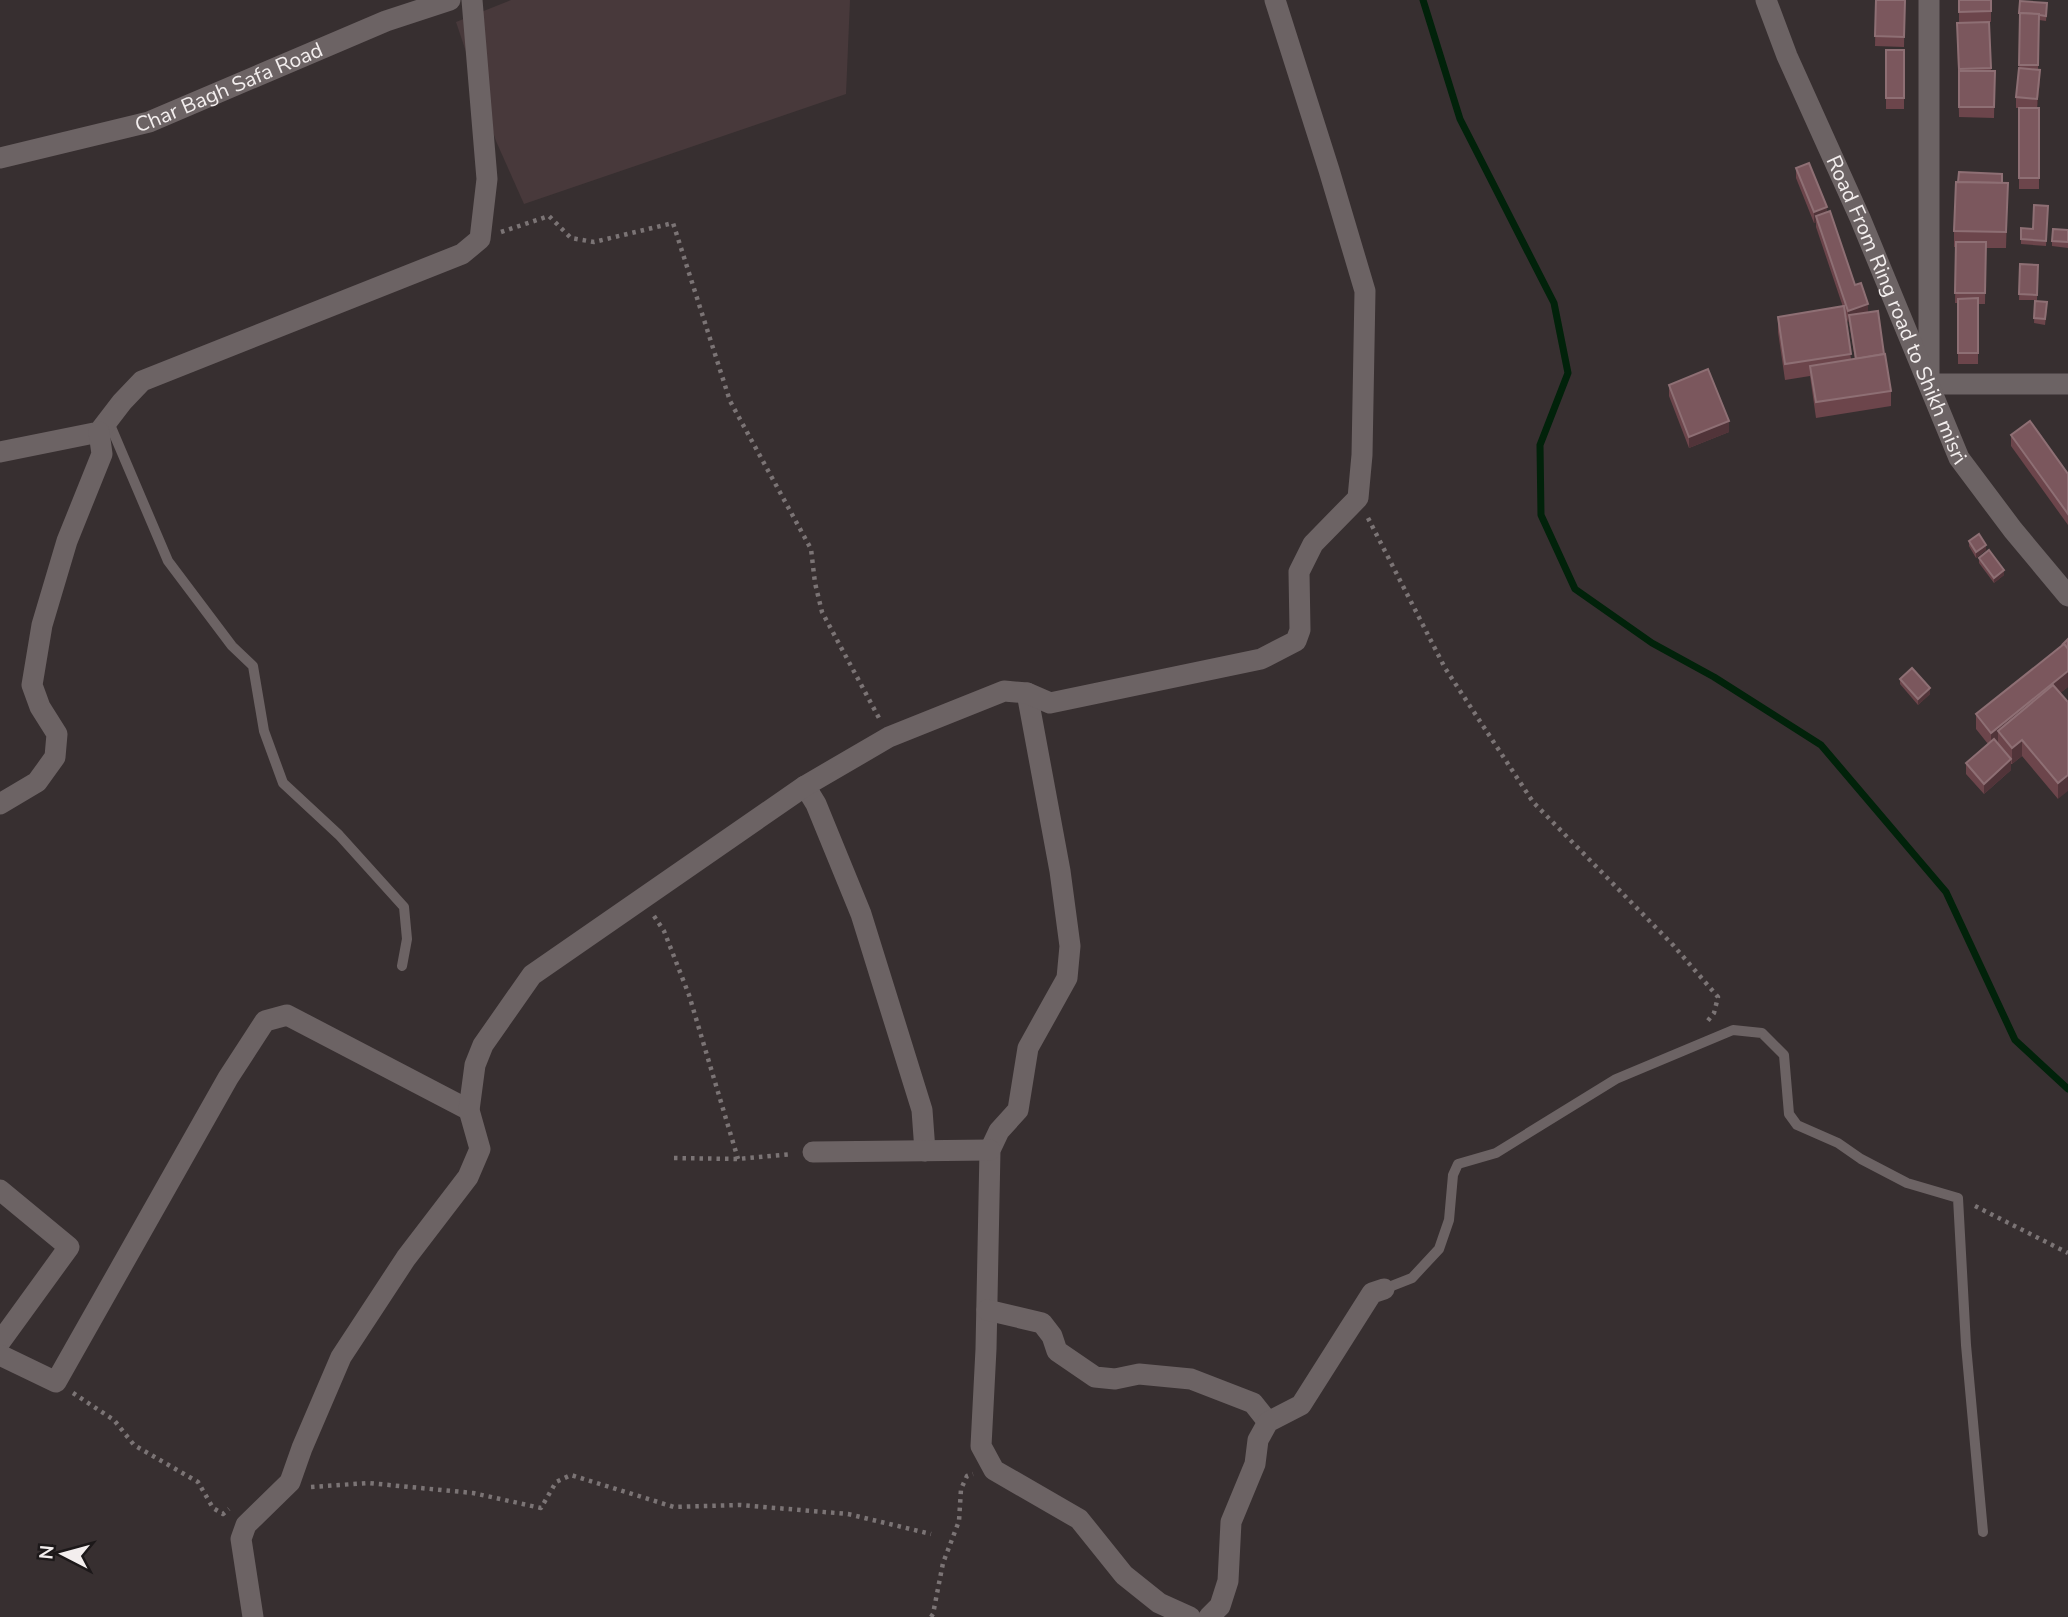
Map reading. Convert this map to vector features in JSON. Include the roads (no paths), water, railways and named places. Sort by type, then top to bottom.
[{"type":"street","name":"Char Bagh Safa Road","points":[[0,158],[149,122],[386,21],[450,0]]},
{"type":"street","points":[[0,804],[37,782],[55,757],[57,734],[40,707],[32,685],[42,625],[67,541],[102,454],[103,426],[122,402],[142,381],[462,254],[480,239],[487,179],[472,0]]},
{"type":"street","points":[[253,1617],[242,1539],[246,1525],[290,1482],[341,1357],[406,1258],[468,1177],[480,1149],[469,1110],[475,1065],[483,1045],[532,975],[805,786],[889,737],[1004,691],[1027,693],[1050,703],[1261,659],[1296,641],[1300,630],[1298,572],[1313,544],[1358,498],[1362,455],[1365,291],[1275,0]]},
{"type":"street","name":"Road From Ring road to Shikh misri","points":[[1766,0],[1959,458],[2013,530],[2068,596]]},
{"type":"street","points":[[1929,0],[1928,384],[2068,384]]},
{"type":"street","points":[[0,452],[103,426]]},
{"type":"street","points":[[1027,693],[1060,871],[1070,946],[1067,978],[1028,1048],[1018,1110],[999,1131],[990,1150],[981,1446],[994,1470],[1079,1520],[1124,1574],[1159,1603],[1190,1617]]},
{"type":"street","points":[[805,786],[816,804],[861,914],[922,1110],[925,1150]]},
{"type":"street","points":[[0,1355],[56,1381],[228,1078],[265,1021],[287,1015],[469,1110]]},
{"type":"street","points":[[813,1152],[990,1150]]},
{"type":"street","points":[[0,1190],[69,1247],[0,1342]]},
{"type":"street","points":[[1221,1613],[1228,1581],[1231,1522],[1255,1464],[1258,1440],[1268,1422],[1301,1405],[1372,1293],[1384,1289]]},
{"type":"street","points":[[987,1310],[1042,1323],[1052,1336],[1057,1351],[1095,1377],[1115,1379],[1139,1374],[1191,1379],[1253,1403],[1268,1422]]},
{"type":"lane","points":[[103,426],[168,561],[232,646],[253,666],[264,731],[283,783],[339,835],[404,906],[407,939],[401,966]]},
{"type":"lane","points":[[1384,1289],[1412,1278],[1439,1249],[1449,1220],[1452,1175],[1458,1164],[1496,1153],[1616,1079],[1733,1030],[1762,1032],[1784,1055],[1789,1114],[1797,1125],[1838,1143],[1861,1159],[1907,1182],[1958,1198],[1966,1345],[1983,1532]]},
{"type":"waterway","points":[[1423,0],[1460,119],[1554,303],[1568,373],[1540,445],[1541,515],[1575,589],[1652,643],[1714,677],[1821,745],[1946,892],[2015,1040],[2068,1089]]}]
